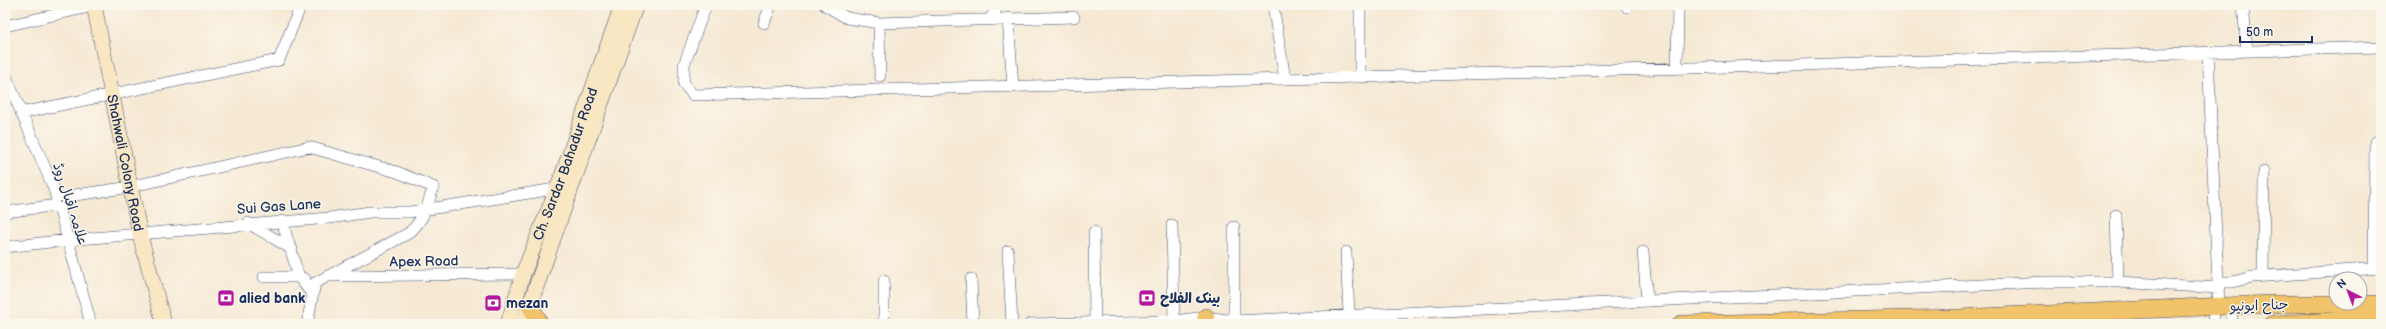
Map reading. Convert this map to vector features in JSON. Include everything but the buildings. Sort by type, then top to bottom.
[{"type":"main road","name":"Shahwali Colony Road","points":[[96,5],[140,235],[165,323]]},
{"type":"main road","name":"Ch. Sardar Bahadur Road","points":[[523,324],[530,304],[563,182],[622,5]]},
{"type":"main road","name":"Ch. Sardar Bahadur Road","points":[[508,324],[523,274],[563,182],[636,5]]},
{"type":"main road","points":[[530,304],[540,324]]},
{"type":"main road","name":"جناح ایونیو","points":[[1681,324],[2219,311],[2270,304],[2381,304]]},
{"type":"main road","name":"جناح ایونیو","points":[[2273,324],[2381,320]]},
{"type":"street","points":[[5,26],[96,5]]},
{"type":"street","points":[[21,113],[279,60],[301,5]]},
{"type":"street","points":[[706,5],[684,65],[684,84],[693,95],[1677,69],[2381,47]]},
{"type":"street","points":[[764,23],[771,5]]},
{"type":"street","points":[[825,5],[847,18],[879,23],[1074,17]]},
{"type":"street","points":[[990,19],[999,5]]},
{"type":"street","points":[[1273,5],[1285,79]]},
{"type":"street","points":[[1360,5],[1360,78]]},
{"type":"street","points":[[1677,69],[1678,5]]},
{"type":"street","points":[[2243,5],[2247,51]]},
{"type":"street","points":[[1008,18],[1013,87]]},
{"type":"street","points":[[879,23],[880,76]]},
{"type":"street","points":[[2208,52],[2220,285],[2219,311],[2232,324]]},
{"type":"street","name":"علامہ اقبال روڈ","points":[[5,74],[54,189],[91,324]]},
{"type":"street","points":[[1030,324],[1252,321],[1349,314],[2046,282],[2118,282],[2220,285],[2263,276],[2378,268],[2375,142]]},
{"type":"street","points":[[5,212],[58,205],[75,195],[130,186],[309,147],[398,172],[433,187],[428,209],[418,224],[403,238],[324,276],[313,288],[306,324]]},
{"type":"street","points":[[2263,276],[2264,172]]},
{"type":"street","name":"Sui Gas Lane","points":[[5,247],[370,212],[410,212],[563,182]]},
{"type":"street","points":[[2116,215],[2118,282]]},
{"type":"street","points":[[282,221],[292,249],[299,277],[313,288]]},
{"type":"street","points":[[248,223],[292,249]]},
{"type":"street","points":[[1172,225],[1174,321]]},
{"type":"street","points":[[1234,227],[1234,321]]},
{"type":"street","points":[[1094,232],[1095,323]]},
{"type":"street","points":[[1008,251],[1012,324]]},
{"type":"street","points":[[1346,252],[1349,314]]},
{"type":"street","points":[[1644,252],[1647,300]]},
{"type":"street","name":"Apex Road","points":[[324,276],[523,274]]},
{"type":"street","points":[[264,277],[299,277]]},
{"type":"street","points":[[971,279],[973,324]]},
{"type":"street","points":[[884,282],[884,324]]},
{"type":"place","name":"alied bank","points":[[226,298]]},
{"type":"place","name":"بینک الفلاح","points":[[1147,298]]},
{"type":"place","name":"mezan","points":[[493,303]]}]
